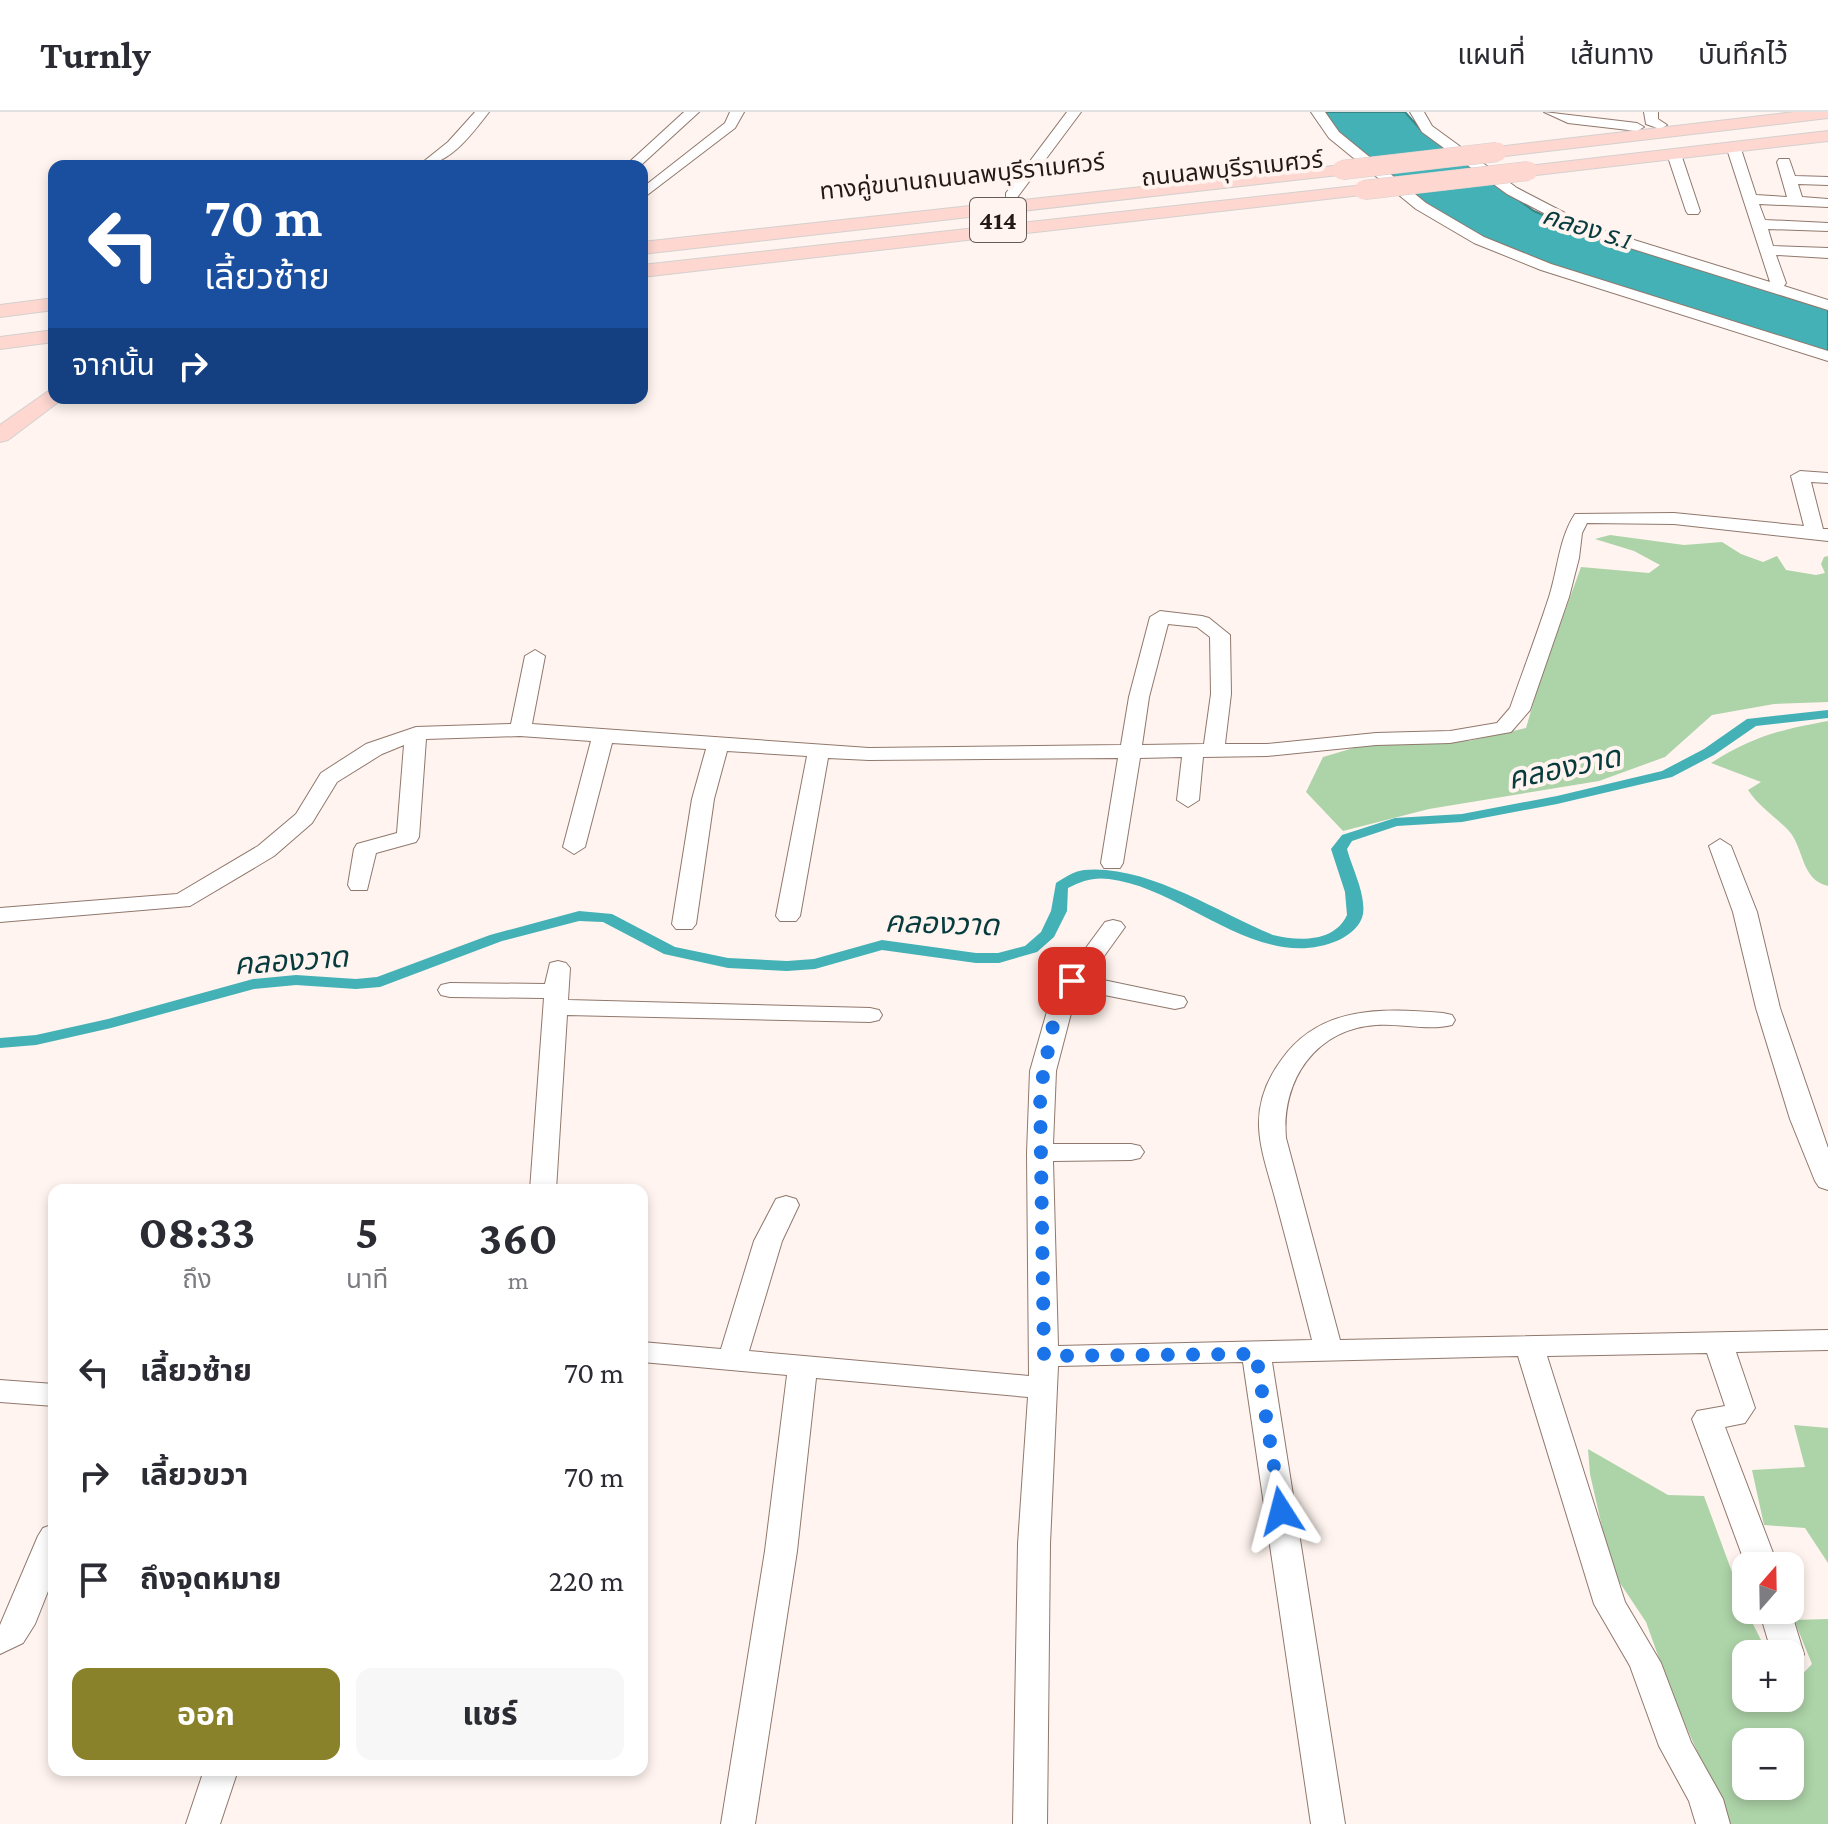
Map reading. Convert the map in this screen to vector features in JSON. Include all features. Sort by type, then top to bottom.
[{"type":"main road","name":"414","points":[[1490,148],[1637,127],[1656,118],[1765,112]]},
{"type":"main road","name":"ถนนลพบุรีราเมศวร์","points":[[648,260],[1070,206],[1231,196],[1490,148],[1826,118]]},
{"type":"main road","name":"ถนนลพบุรีราเมศวร์","points":[[1520,166],[1826,118]]},
{"type":"main road","name":"ทางคู่ขนานถนนลพบุรีราเมศวร์","points":[[648,238],[1011,196],[1520,166],[1674,154],[1828,136]]},
{"type":"main road","name":"ทางคู่ขนานถนนลพบุรีราเมศวร์","points":[[648,270],[1041,226],[1349,176]]},
{"type":"main road","name":"ถนนลพบุรีราเมศวร์","points":[[648,246],[1349,176]]},
{"type":"main road","points":[[1041,226],[1231,196]]},
{"type":"main road","points":[[0,311],[48,305]]},
{"type":"main road","points":[[0,323],[48,318]]},
{"type":"main road","points":[[0,336],[48,331]]},
{"type":"main road","points":[[0,343],[48,339]]},
{"type":"main road","points":[[0,419],[48,385]]},
{"type":"main road","points":[[0,435],[48,400]]},
{"type":"street","points":[[433,160],[453,145],[482,112]]},
{"type":"street","points":[[639,160],[692,112]]},
{"type":"street","points":[[648,190],[730,125],[737,112]]},
{"type":"street","points":[[1011,196],[1074,112]]},
{"type":"street","points":[[1318,112],[1334,135],[1421,206],[1479,240],[1546,267],[1828,356],[1828,374]]},
{"type":"street","points":[[1417,112],[1427,129],[1512,191],[1587,230],[1828,305]]},
{"type":"street","points":[[1551,112],[1568,119],[1637,127]]},
{"type":"street","points":[[1733,146],[1753,199],[1778,283]]},
{"type":"street","points":[[1674,154],[1693,211]]},
{"type":"street","points":[[1784,162],[1796,201]]},
{"type":"street","points":[[1789,180],[1828,181]]},
{"type":"street","points":[[1753,199],[1828,203]]},
{"type":"street","points":[[1760,224],[1828,227]]},
{"type":"street","points":[[1769,250],[1828,253]]},
{"type":"street","points":[[0,915],[182,901],[266,851],[304,818],[329,778],[374,749],[416,733],[520,730],[869,754],[1267,750],[1376,739],[1450,737],[1504,728],[1520,710],[1559,597],[1570,558],[1573,533],[1581,518],[1614,516],[1725,522],[1822,534],[1800,476],[1828,478]]},
{"type":"street","points":[[1112,863],[1145,665],[1160,617],[1202,622],[1220,635],[1222,683],[1188,800]]},
{"type":"street","points":[[520,730],[535,656]]},
{"type":"street","points":[[359,885],[365,849],[408,837],[416,733]]},
{"type":"street","points":[[574,847],[604,734]]},
{"type":"street","points":[[684,924],[703,799],[719,742]]},
{"type":"street","points":[[788,916],[819,751]]},
{"type":"street","points":[[1720,846],[1745,912],[1768,1008],[1804,1121],[1828,1181]]},
{"type":"street","points":[[1030,1824],[1034,1544],[1044,1356],[1040,1153],[1043,1071],[1052,1029],[1072,981],[1113,927]]},
{"type":"street","points":[[1072,981],[1175,1002]]},
{"type":"street","points":[[543,1184],[556,989]]},
{"type":"street","points":[[450,990],[556,989],[710,1009],[870,1015]]},
{"type":"street","points":[[1329,1351],[1273,1138],[1271,1110],[1275,1090],[1305,1044],[1330,1027],[1380,1018],[1443,1020]]},
{"type":"street","points":[[1040,1153],[1131,1152]]},
{"type":"street","points":[[732,1360],[768,1241],[786,1205]]},
{"type":"street","points":[[1044,1356],[1828,1340]]},
{"type":"street","points":[[1718,1341],[1740,1408],[1735,1415],[1707,1419],[1757,1552]]},
{"type":"street","points":[[1529,1346],[1610,1604],[1645,1663],[1676,1746],[1706,1799],[1713,1824]]},
{"type":"street","points":[[648,1353],[1043,1388]]},
{"type":"street","points":[[1256,1354],[1328,1824]]},
{"type":"street","points":[[738,1824],[781,1551],[803,1367]]},
{"type":"street","points":[[0,1391],[48,1395]]},
{"type":"street","points":[[0,1641],[12,1634],[19,1624],[48,1551]]},
{"type":"street","points":[[203,1824],[219,1776]]},
{"type":"green space","points":[[1610,535],[1684,545],[1722,542],[1741,554],[1763,562],[1777,556],[1786,570],[1816,575],[1825,573],[1821,564],[1828,556],[1828,702],[1774,704],[1712,715],[1665,757],[1599,781],[1429,809],[1343,831],[1306,792],[1323,757],[1367,744],[1469,741],[1526,728],[1581,567],[1649,573],[1660,565],[1634,551],[1595,539]]},
{"type":"green space","points":[[1828,721],[1828,886],[1813,877],[1789,831],[1748,790],[1761,782],[1711,763],[1767,735]]},
{"type":"green space","points":[[1794,1425],[1828,1428],[1828,1563],[1805,1528],[1764,1525],[1752,1470],[1805,1467]]},
{"type":"green space","points":[[1588,1449],[1668,1495],[1704,1496],[1732,1572],[1732,1624],[1753,1624],[1761,1640],[1732,1640],[1732,1712],[1804,1712],[1804,1672],[1812,1664],[1796,1624],[1804,1624],[1804,1620],[1828,1619],[1828,1824],[1730,1824],[1674,1700],[1646,1622],[1612,1571],[1590,1474]]},
{"type":"water","points":[[1321,112],[1405,112],[1422,131],[1534,211],[1580,231],[1828,306],[1828,353],[1545,265],[1482,239],[1426,207],[1336,135]]},
{"type":"waterway","name":"คลองวาด","points":[[0,1043],[36,1040],[111,1023],[253,984],[296,980],[356,984],[380,982],[496,938],[579,916],[606,917],[670,951],[728,963],[815,964],[882,945],[976,958],[999,958],[1031,949],[1048,934],[1059,911],[1061,886],[1083,875],[1110,875],[1141,883],[1268,938],[1292,944],[1313,943],[1341,932],[1355,915],[1352,892],[1339,849],[1347,838],[1395,822],[1462,818],[1667,774],[1709,752],[1752,722],[1828,714]]},
{"type":"route","points":[[1072,981],[1058,1008],[1040,1092],[1044,1356],[1256,1354],[1281,1511]]},
{"type":"water label","name":"คลอง ร.1","points":[[1587,228]]}]
